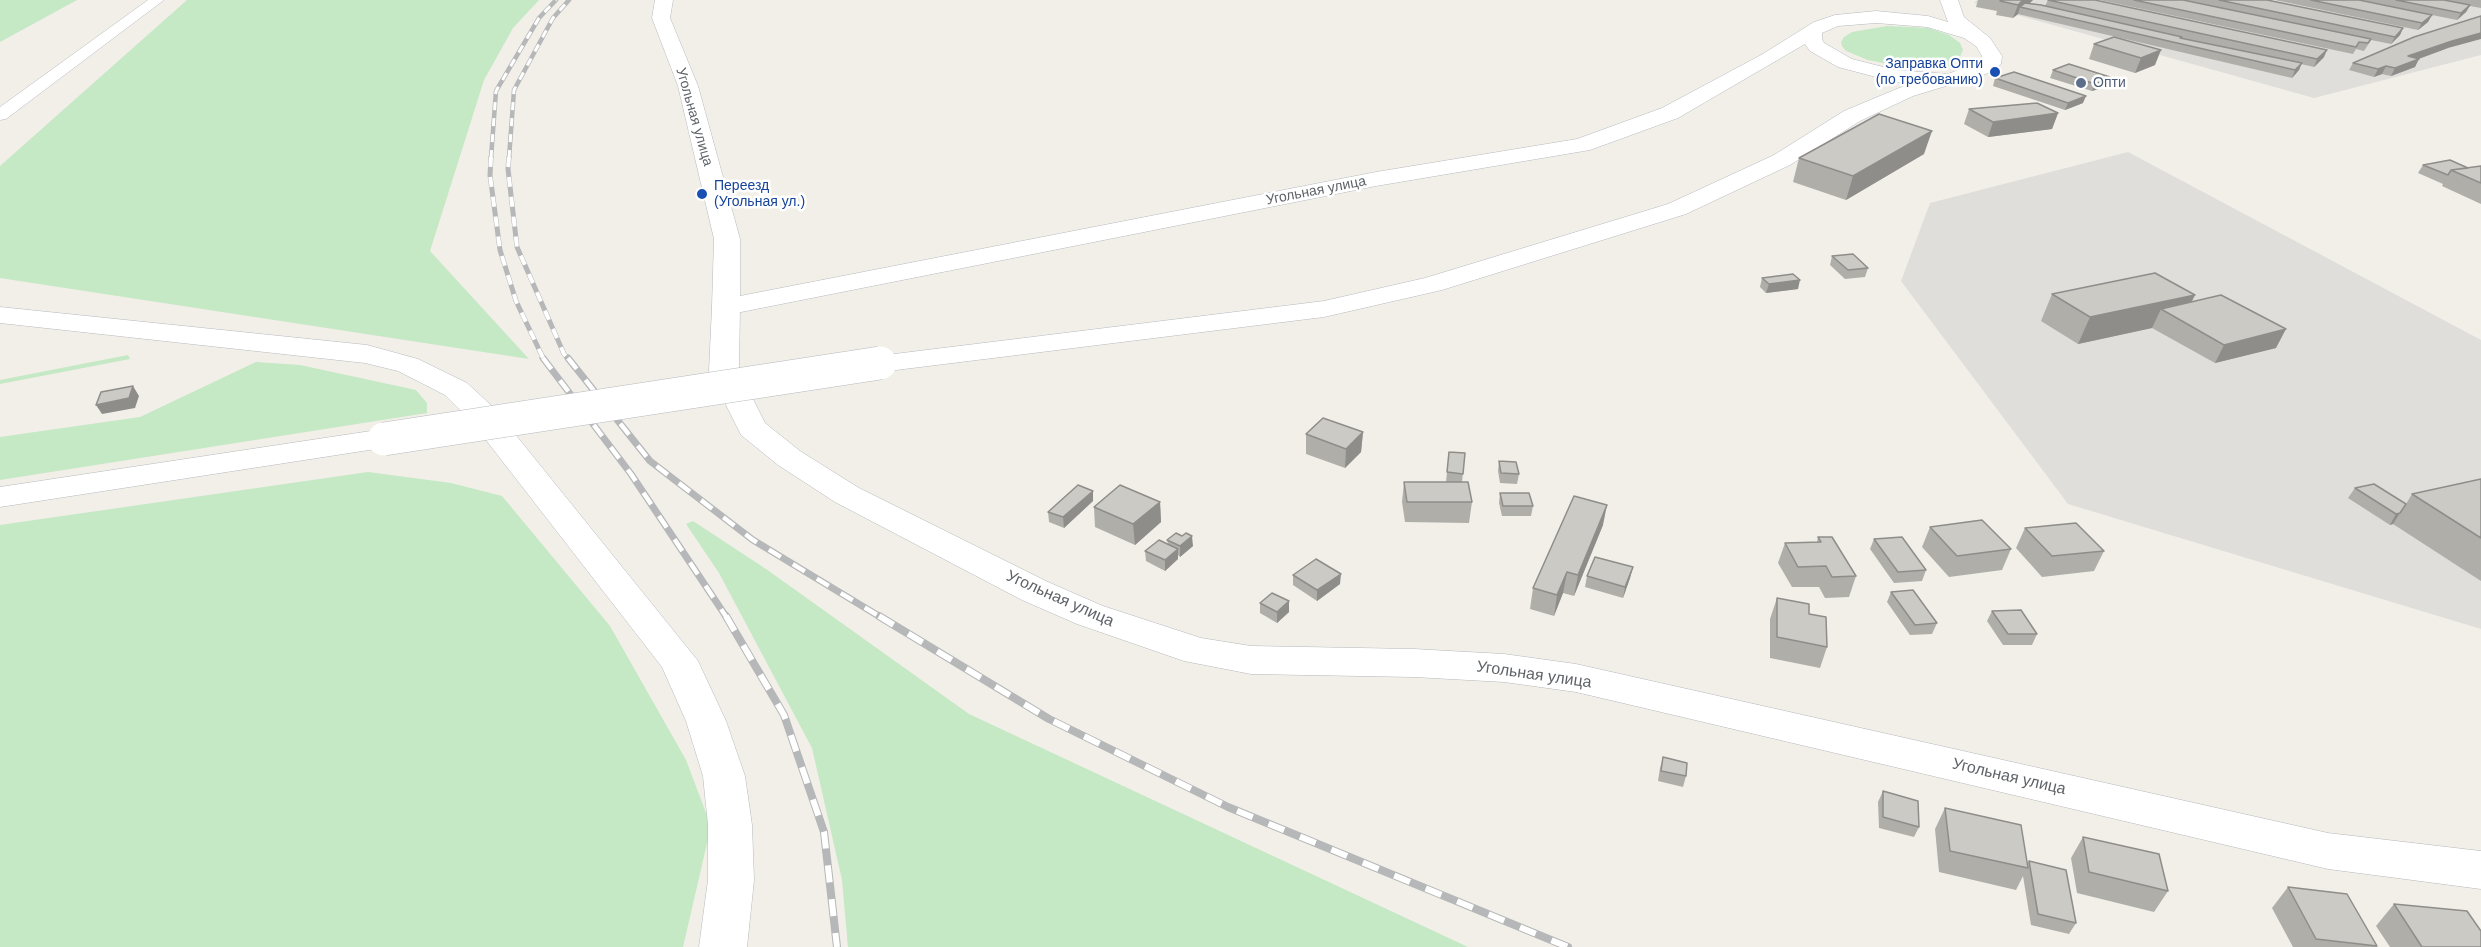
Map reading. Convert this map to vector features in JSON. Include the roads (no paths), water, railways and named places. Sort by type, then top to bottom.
[{"type":"main road","name":"Угольная улица","points":[[664,0],[661,18],[688,86],[727,238],[724,371],[752,428],[789,458],[847,495],[1035,591],[1090,615],[1198,651],[1251,660],[1414,663],[1504,668],[1576,678],[2328,851],[2481,870]]},
{"type":"main road","points":[[1876,17],[1940,0]]},
{"type":"main road","points":[[0,497],[880,363],[1324,309],[1432,284],[1677,208],[1782,160],[1854,99],[1906,92],[1985,68],[1991,64],[1989,50],[1983,42],[1955,19],[1949,0]]},
{"type":"main road","name":"Угольная улица","points":[[726,306],[890,276],[1376,179],[1582,145],[1670,113],[1768,60],[1821,26],[1835,21],[1876,17]]},
{"type":"main road","points":[[1876,17],[1928,22],[1971,34]]},
{"type":"main road","points":[[1813,32],[1812,39],[1817,47],[1845,63],[1853,74],[1854,99]]},
{"type":"main road","points":[[1768,60],[1811,59],[1845,63],[1895,76],[1950,80]]},
{"type":"main road","points":[[0,315],[367,354],[408,365],[456,389],[483,415],[679,661],[706,721],[724,776],[730,825],[731,880],[723,947]]},
{"type":"street","points":[[0,115],[157,0]]},
{"type":"railway","points":[[491,158],[496,91],[539,18],[556,0]]},
{"type":"railway","points":[[509,158],[514,90],[553,18],[569,0]]},
{"type":"railway","points":[[491,157],[490,175],[500,250],[516,301],[543,358]]},
{"type":"railway","points":[[509,157],[508,169],[517,247],[564,354],[569,360]]},
{"type":"railway","points":[[543,358],[631,474],[727,618]]},
{"type":"railway","points":[[568,358],[650,461],[753,540],[882,618]]},
{"type":"railway","points":[[726,616],[784,715],[824,832],[837,947]]},
{"type":"railway","points":[[879,616],[1049,719],[1228,807],[1568,947]]},
{"type":"place","name":"Заправка Опти (по требованию)","points":[[1995,72]]},
{"type":"place","name":"Опти","points":[[2081,83]]},
{"type":"place","name":"Переезд (Угольная ул.)","points":[[702,194]]}]
